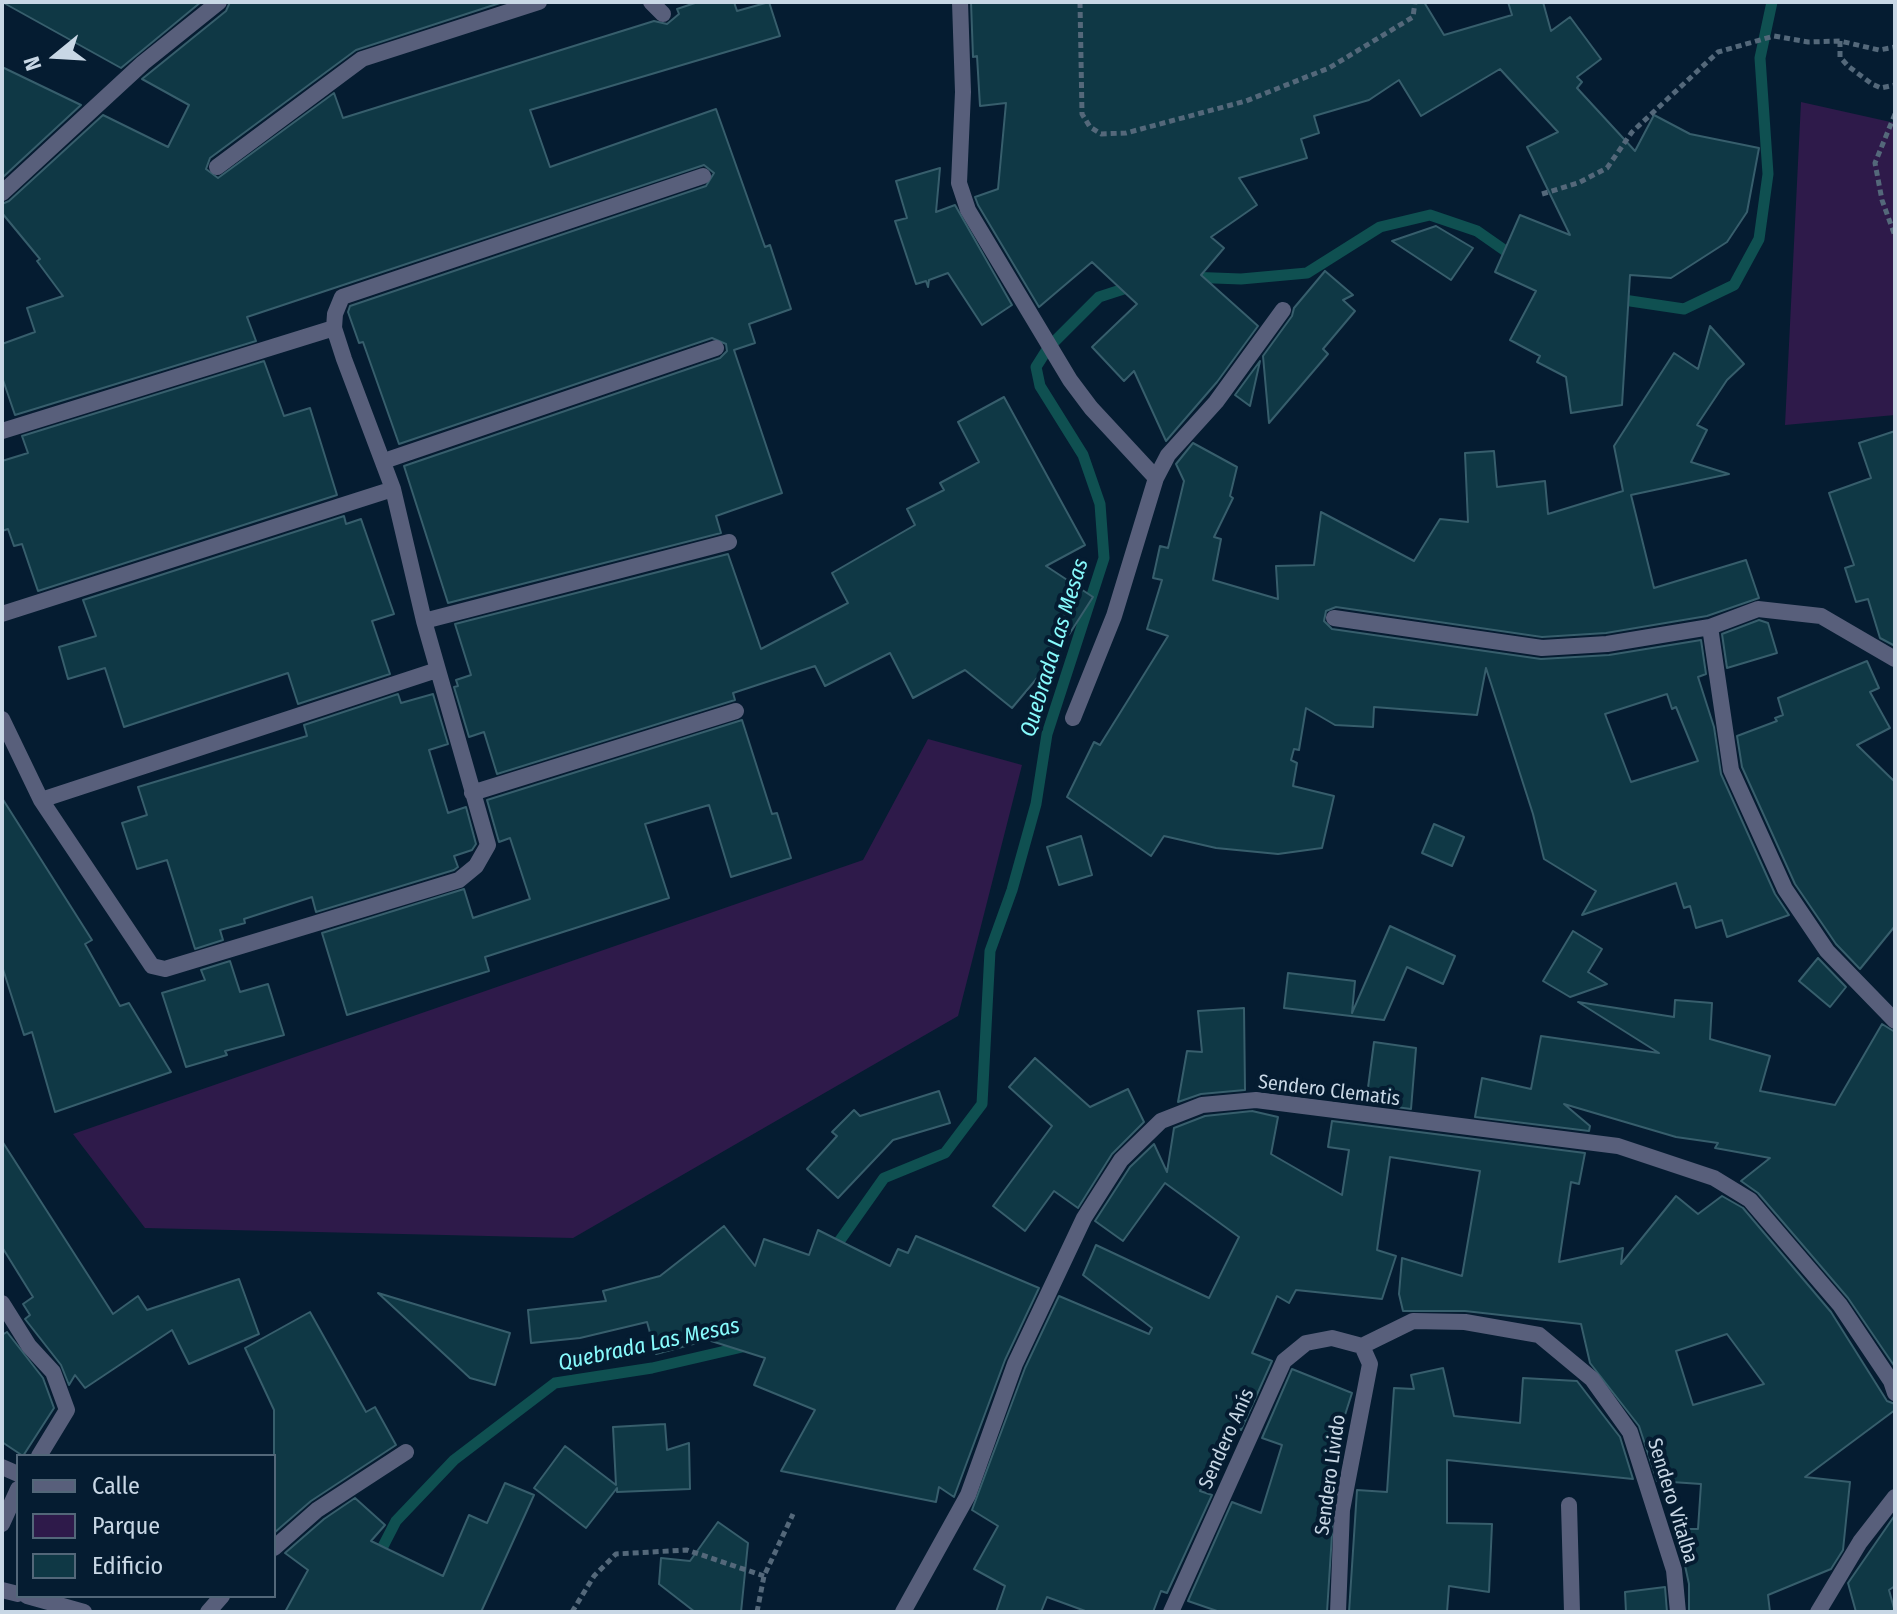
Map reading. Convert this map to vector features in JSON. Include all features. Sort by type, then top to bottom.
[{"type":"street","points":[[2,193],[143,63],[219,2]]},
{"type":"street","points":[[217,167],[362,59],[539,2]]},
{"type":"street","points":[[960,2],[963,92],[958,168],[968,210],[1070,380],[1156,478]]},
{"type":"street","points":[[2,719],[41,800],[152,966],[165,969],[459,880],[476,866],[488,845],[437,670],[393,489],[334,328],[342,297],[703,176]]},
{"type":"street","points":[[1073,718],[1114,616],[1156,478],[1168,455],[1216,402],[1283,310]]},
{"type":"street","points":[[2,431],[334,328]]},
{"type":"street","points":[[384,461],[716,348]]},
{"type":"street","points":[[2,614],[393,489]]},
{"type":"street","points":[[424,621],[729,542]]},
{"type":"street","points":[[1334,618],[1542,648],[1607,644],[1710,627],[1758,609],[1821,616],[1895,659]]},
{"type":"street","points":[[1710,627],[1731,770],[1785,889],[1827,951],[1895,1021]]},
{"type":"street","points":[[41,800],[437,670]]},
{"type":"street","points":[[472,793],[736,711]]},
{"type":"street","name":"Sendero Clematis","points":[[903,1612],[968,1495],[1015,1364],[1084,1218],[1121,1160],[1161,1121],[1202,1105],[1256,1100],[1618,1146],[1714,1178],[1750,1200],[1840,1305],[1891,1381],[1895,1393]]},
{"type":"street","points":[[2,1303],[29,1346],[53,1372],[67,1410],[40,1454]]},
{"type":"street","name":"Sendero Vitalba","points":[[1362,1346],[1413,1321],[1465,1322],[1539,1335],[1592,1379],[1630,1432],[1674,1570],[1678,1612]]},
{"type":"street","name":"Sendero Anís","points":[[1171,1612],[1284,1361],[1306,1343],[1332,1338],[1362,1346]]},
{"type":"street","name":"Sendero Livido","points":[[1338,1612],[1342,1510],[1370,1364],[1362,1346]]},
{"type":"street","points":[[276,1546],[317,1510],[406,1452]]},
{"type":"street","points":[[2,1524],[16,1493]]},
{"type":"street","points":[[1818,1612],[1860,1542],[1895,1497]]},
{"type":"street","points":[[1569,1505],[1572,1612]]},
{"type":"street","points":[[34,1598],[84,1612]]},
{"type":"path","points":[[1080,2],[1082,114],[1090,127],[1101,134],[1126,133],[1246,101],[1329,68],[1413,17],[1415,2]]},
{"type":"path","points":[[1542,194],[1578,183],[1607,168],[1632,132],[1718,52],[1774,36],[1840,41],[1879,50],[1895,47]]},
{"type":"path","points":[[1840,41],[1840,57],[1848,66],[1881,88],[1895,85]]},
{"type":"path","points":[[1895,114],[1875,163],[1882,200],[1895,236]]},
{"type":"path","points":[[757,1612],[764,1576],[793,1514]]},
{"type":"path","points":[[572,1612],[594,1576],[616,1554],[687,1550],[764,1576]]},
{"type":"green space","points":[[1801,102],[1895,123],[1895,415],[1785,425]]},
{"type":"green space","points":[[928,739],[1022,765],[958,1016],[573,1238],[145,1228],[73,1134],[863,860]]},
{"type":"building","points":[[2,2],[201,2],[121,68]]},
{"type":"building","points":[[230,2],[503,2],[356,50],[210,158],[206,169],[218,178],[334,93],[343,118],[654,21],[667,24],[679,14],[677,9],[698,2],[734,2],[737,11],[769,2],[780,36],[530,110],[550,167],[716,109],[765,247],[770,245],[791,309],[749,324],[755,343],[734,350],[782,493],[716,516],[721,533],[448,603],[404,466],[720,358],[727,351],[726,344],[712,338],[399,444],[363,342],[359,343],[348,312],[350,306],[706,186],[714,173],[704,165],[247,317],[256,341],[15,415],[2,377],[2,344],[35,332],[27,308],[63,296],[37,261],[40,259],[2,213],[2,204],[103,115],[168,147],[189,105],[142,79],[226,11]]},
{"type":"building","points":[[971,2],[1424,2],[1444,35],[1512,15],[1508,2],[1543,2],[1551,31],[1570,17],[1601,59],[1577,77],[1582,82],[1577,88],[1635,151],[1654,115],[1690,134],[1759,148],[1747,212],[1727,242],[1671,278],[1630,275],[1622,405],[1571,413],[1566,377],[1537,362],[1540,356],[1510,340],[1536,291],[1495,272],[1520,215],[1570,235],[1527,147],[1558,132],[1500,69],[1421,116],[1399,80],[1369,100],[1314,116],[1319,133],[1301,139],[1307,158],[1239,178],[1257,205],[1211,237],[1224,248],[1201,275],[1258,326],[1217,382],[1166,441],[1134,371],[1124,381],[1092,347],[1137,304],[1092,262],[1039,307],[978,205],[975,197],[998,189],[1006,103],[980,106],[977,56],[973,57]]},
{"type":"building","points":[[2,67],[81,105],[2,178]]},
{"type":"building","points":[[940,168],[936,212],[955,205],[1012,305],[982,325],[948,273],[929,280],[928,287],[926,281],[916,284],[895,221],[907,218],[896,181]]},
{"type":"building","points":[[1436,226],[1473,248],[1451,280],[1392,241]]},
{"type":"building","points":[[1325,271],[1353,295],[1343,300],[1355,311],[1323,349],[1328,354],[1269,423],[1263,356],[1292,316],[1294,308]]},
{"type":"building","points":[[1710,326],[1744,364],[1727,380],[1697,425],[1707,430],[1691,462],[1729,474],[1631,495],[1654,588],[1746,560],[1759,598],[1707,616],[1606,633],[1542,637],[1336,607],[1326,611],[1324,621],[1332,629],[1541,659],[1609,655],[1701,640],[1706,674],[1698,677],[1714,727],[1721,774],[1775,894],[1789,915],[1727,937],[1722,920],[1696,928],[1690,906],[1684,908],[1676,883],[1582,915],[1596,891],[1544,859],[1533,814],[1486,668],[1477,715],[1374,707],[1373,727],[1335,725],[1306,708],[1299,750],[1294,749],[1291,760],[1297,763],[1293,786],[1334,796],[1322,848],[1278,854],[1216,848],[1164,836],[1151,856],[1067,797],[1094,742],[1100,745],[1168,636],[1147,629],[1162,580],[1153,578],[1160,546],[1168,548],[1184,481],[1176,464],[1193,443],[1237,467],[1230,496],[1233,498],[1214,537],[1221,539],[1213,580],[1278,599],[1276,566],[1314,565],[1321,512],[1414,561],[1440,519],[1468,522],[1465,453],[1494,451],[1497,487],[1545,481],[1548,514],[1623,491],[1614,446],[1674,353],[1698,369]],"holes":[[[1667,694],[1672,709],[1676,707],[1698,761],[1631,782],[1605,714]]]},
{"type":"building","points":[[264,361],[284,416],[310,408],[337,495],[38,591],[22,544],[14,546],[8,529],[2,531],[2,461],[28,453],[22,436]]},
{"type":"building","points":[[1260,361],[1250,406],[1235,395]]},
{"type":"building","points":[[1004,397],[1085,545],[1046,566],[1093,597],[1054,658],[1012,708],[965,670],[913,698],[890,653],[825,686],[815,666],[733,693],[735,700],[497,774],[484,732],[469,737],[454,687],[458,686],[456,680],[471,675],[455,624],[728,554],[761,649],[848,603],[832,573],[915,525],[907,509],[944,490],[940,483],[979,462],[958,422]]},
{"type":"building","points":[[1895,431],[1895,646],[1880,638],[1868,599],[1856,602],[1845,568],[1854,565],[1829,493],[1871,478],[1859,443]]},
{"type":"building","points":[[344,516],[346,524],[361,519],[394,614],[372,621],[390,674],[298,704],[288,673],[124,727],[105,668],[68,679],[59,647],[96,636],[83,600]]},
{"type":"building","points":[[1759,620],[1768,623],[1777,653],[1727,668],[1722,634]]},
{"type":"building","points":[[1867,661],[1879,688],[1870,692],[1890,728],[1857,745],[1895,782],[1895,926],[1860,969],[1836,944],[1795,884],[1742,767],[1737,736],[1777,721],[1775,718],[1783,715],[1778,698]]},
{"type":"building","points":[[398,694],[401,703],[433,694],[448,744],[429,750],[448,813],[466,807],[476,844],[472,850],[454,856],[458,867],[454,870],[316,912],[312,897],[244,919],[245,923],[220,930],[223,940],[195,949],[167,860],[137,869],[122,823],[147,815],[138,787],[307,736],[304,725]]},
{"type":"building","points":[[742,720],[772,814],[777,813],[791,858],[731,877],[709,805],[645,824],[669,898],[485,957],[489,971],[347,1015],[322,933],[464,889],[473,918],[530,899],[510,838],[499,842],[487,800]]},
{"type":"building","points":[[2,798],[92,940],[85,944],[120,1006],[129,1003],[171,1072],[55,1112],[32,1032],[24,1035],[2,966]]},
{"type":"building","points":[[1434,824],[1464,837],[1452,866],[1422,853]]},
{"type":"building","points":[[1081,836],[1092,875],[1059,885],[1047,847]]},
{"type":"building","points":[[1390,926],[1455,956],[1443,984],[1407,967],[1384,1020],[1284,1008],[1288,973],[1355,981],[1352,1013]]},
{"type":"building","points":[[1573,931],[1602,949],[1588,972],[1607,984],[1570,997],[1543,981]]},
{"type":"building","points":[[1818,958],[1846,987],[1830,1007],[1799,981]]},
{"type":"building","points":[[230,961],[240,992],[268,984],[284,1035],[225,1051],[227,1055],[186,1067],[162,993],[205,980],[201,970]]},
{"type":"building","points":[[1675,1000],[1712,1003],[1710,1039],[1770,1056],[1760,1091],[1835,1105],[1882,1024],[1895,1032],[1895,1367],[1848,1298],[1758,1193],[1741,1181],[1770,1158],[1715,1148],[1718,1143],[1676,1137],[1564,1104],[1590,1126],[1589,1131],[1475,1117],[1482,1078],[1531,1089],[1541,1036],[1659,1053],[1578,1002],[1674,1017]]},
{"type":"building","points":[[1244,1008],[1245,1090],[1201,1094],[1178,1102],[1187,1051],[1202,1052],[1198,1011]]},
{"type":"building","points":[[1374,1042],[1416,1048],[1411,1109],[1366,1103]]},
{"type":"building","points":[[1035,1058],[1090,1107],[1128,1089],[1144,1122],[1112,1154],[1078,1208],[1054,1191],[1025,1231],[993,1206],[1052,1126],[1009,1087]]},
{"type":"building","points":[[939,1091],[950,1123],[893,1140],[838,1198],[807,1169],[837,1136],[832,1132],[854,1110],[860,1116]]},
{"type":"building","points":[[1252,1111],[1278,1117],[1271,1154],[1342,1195],[1349,1150],[1328,1147],[1332,1121],[1585,1153],[1579,1184],[1571,1182],[1559,1262],[1623,1248],[1621,1264],[1676,1196],[1698,1214],[1722,1196],[1743,1208],[1831,1312],[1887,1401],[1895,1404],[1895,1410],[1805,1477],[1850,1482],[1843,1550],[1831,1569],[1768,1595],[1770,1612],[1689,1612],[1689,1584],[1677,1529],[1698,1529],[1701,1484],[1657,1481],[1639,1426],[1590,1363],[1581,1324],[1465,1311],[1403,1311],[1399,1294],[1402,1258],[1462,1276],[1480,1171],[1390,1157],[1377,1250],[1396,1256],[1382,1299],[1296,1290],[1289,1303],[1277,1296],[1252,1353],[1272,1361],[1241,1430],[1229,1426],[1200,1491],[1212,1495],[1167,1593],[1161,1591],[1153,1612],[1088,1612],[1047,1597],[1041,1612],[996,1612],[1005,1586],[974,1569],[998,1526],[972,1510],[1025,1368],[1059,1296],[1149,1334],[1152,1328],[1083,1275],[1096,1245],[1209,1298],[1239,1237],[1165,1183],[1123,1241],[1095,1221],[1130,1167],[1154,1144],[1167,1172],[1174,1128],[1205,1116]],"holes":[[[1727,1334],[1764,1384],[1693,1405],[1676,1351]]]},
{"type":"building","points":[[2,1141],[113,1314],[138,1296],[147,1310],[239,1279],[259,1334],[189,1364],[172,1330],[85,1388],[75,1375],[69,1385],[61,1365],[25,1319],[30,1315],[23,1304],[33,1297],[2,1247]]},
{"type":"building","points":[[724,1226],[755,1266],[764,1239],[809,1255],[818,1230],[890,1266],[898,1249],[908,1253],[916,1236],[1039,1288],[1005,1360],[954,1497],[939,1487],[936,1502],[781,1471],[815,1410],[754,1385],[765,1358],[708,1340],[656,1354],[647,1322],[580,1338],[531,1343],[528,1310],[606,1301],[603,1291],[660,1276]]},
{"type":"building","points":[[378,1293],[510,1333],[495,1385],[470,1378]]},
{"type":"building","points":[[310,1312],[366,1412],[375,1407],[396,1445],[311,1501],[276,1531],[274,1410],[245,1348]]},
{"type":"building","points":[[7,1332],[43,1378],[54,1408],[24,1454],[2,1442],[2,1335]]},
{"type":"building","points":[[1443,1368],[1454,1416],[1520,1423],[1523,1378],[1577,1381],[1620,1437],[1633,1479],[1447,1460],[1447,1523],[1492,1524],[1489,1592],[1449,1586],[1447,1612],[1349,1612],[1357,1490],[1387,1492],[1394,1388],[1414,1389],[1411,1375]]},
{"type":"building","points":[[1292,1369],[1352,1393],[1322,1487],[1335,1488],[1327,1612],[1220,1612],[1188,1601],[1232,1502],[1261,1513],[1282,1445],[1262,1438]]},
{"type":"building","points":[[665,1424],[667,1450],[689,1443],[690,1489],[617,1492],[617,1488],[586,1528],[534,1488],[565,1446],[616,1485],[613,1427]]},
{"type":"building","points":[[505,1483],[534,1495],[481,1612],[285,1612],[308,1570],[285,1553],[324,1519],[355,1498],[385,1525],[371,1541],[443,1576],[469,1515],[487,1523]]},
{"type":"building","points":[[1895,1515],[1895,1586],[1889,1590],[1895,1612],[1856,1612],[1848,1583]]},
{"type":"building","points":[[718,1522],[748,1543],[741,1612],[695,1612],[659,1584],[661,1558],[690,1561]]},
{"type":"building","points":[[1665,1587],[1667,1612],[1626,1612],[1625,1592]]},
{"type":"waterway","name":"Quebrada Las Mesas","points":[[1617,299],[1684,309],[1734,285],[1759,239],[1768,174],[1760,58],[1772,2]]},
{"type":"waterway","name":"Quebrada Las Mesas","points":[[1188,277],[1241,279],[1307,273],[1380,227],[1430,215],[1477,231],[1517,259]]},
{"type":"waterway","name":"Quebrada Las Mesas","points":[[831,1253],[884,1178],[945,1153],[982,1104],[990,951],[1012,890],[1036,804],[1047,734],[1104,558],[1100,504],[1083,455],[1040,386],[1036,367],[1048,348],[1099,297],[1136,285]]},
{"type":"waterway","name":"Quebrada Las Mesas","points":[[376,1560],[396,1521],[454,1460],[555,1383],[652,1368],[751,1345]]}]
